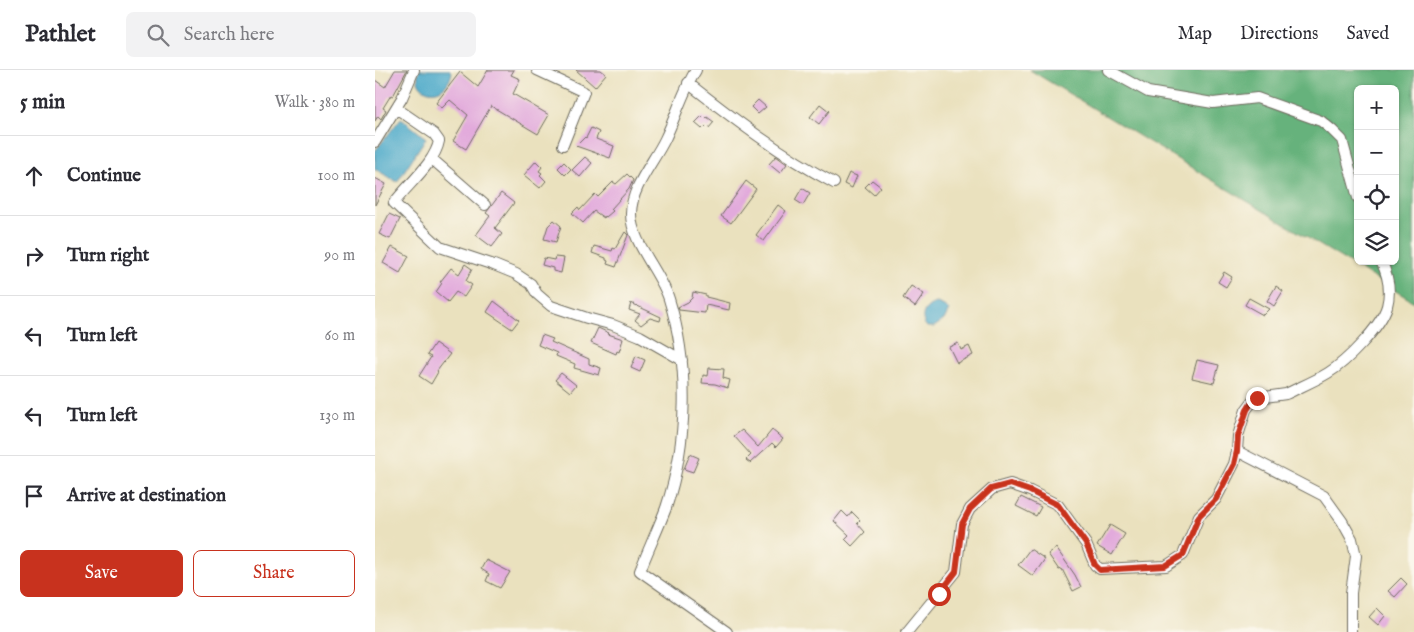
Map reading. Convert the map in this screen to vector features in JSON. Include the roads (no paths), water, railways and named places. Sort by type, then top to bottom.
[{"type":"street","points":[[375,142],[396,108],[413,70]]},
{"type":"street","points":[[537,70],[584,92],[563,145]]},
{"type":"street","points":[[696,70],[688,83],[665,139],[634,195],[631,215],[633,227],[669,298],[682,352],[683,411],[678,462],[666,508],[640,571],[727,632]]},
{"type":"street","points":[[1108,70],[1148,92],[1213,104],[1257,98],[1321,121],[1342,140],[1354,184]]},
{"type":"street","points":[[688,83],[756,135],[807,169],[834,183]]},
{"type":"street","points":[[396,108],[434,134],[439,140],[438,148],[431,159],[394,203],[440,247],[516,274],[531,284],[537,294],[551,306],[613,325],[640,336],[682,360]]},
{"type":"street","points":[[431,159],[485,205]]},
{"type":"street","points":[[907,632],[956,572],[962,524],[970,509],[991,489],[1010,484],[1030,491],[1058,505],[1086,544],[1095,565],[1100,570],[1165,566],[1183,555],[1199,516],[1216,499],[1234,464],[1238,436],[1247,410],[1252,402],[1257,398],[1286,394],[1328,373],[1348,358],[1381,318],[1387,306],[1388,278],[1383,265]]},
{"type":"street","points":[[1237,451],[1324,496],[1342,521],[1352,539],[1356,556],[1351,593],[1351,632]]},
{"type":"water","points":[[419,70],[450,70],[452,72],[449,82],[443,88],[437,91],[430,91],[420,85],[418,78]]},
{"type":"water","points":[[401,118],[426,138],[397,182],[375,169],[375,151]]},
{"type":"water","points":[[937,303],[949,310],[944,320],[934,327],[927,327],[923,319],[924,312],[929,306]]}]
